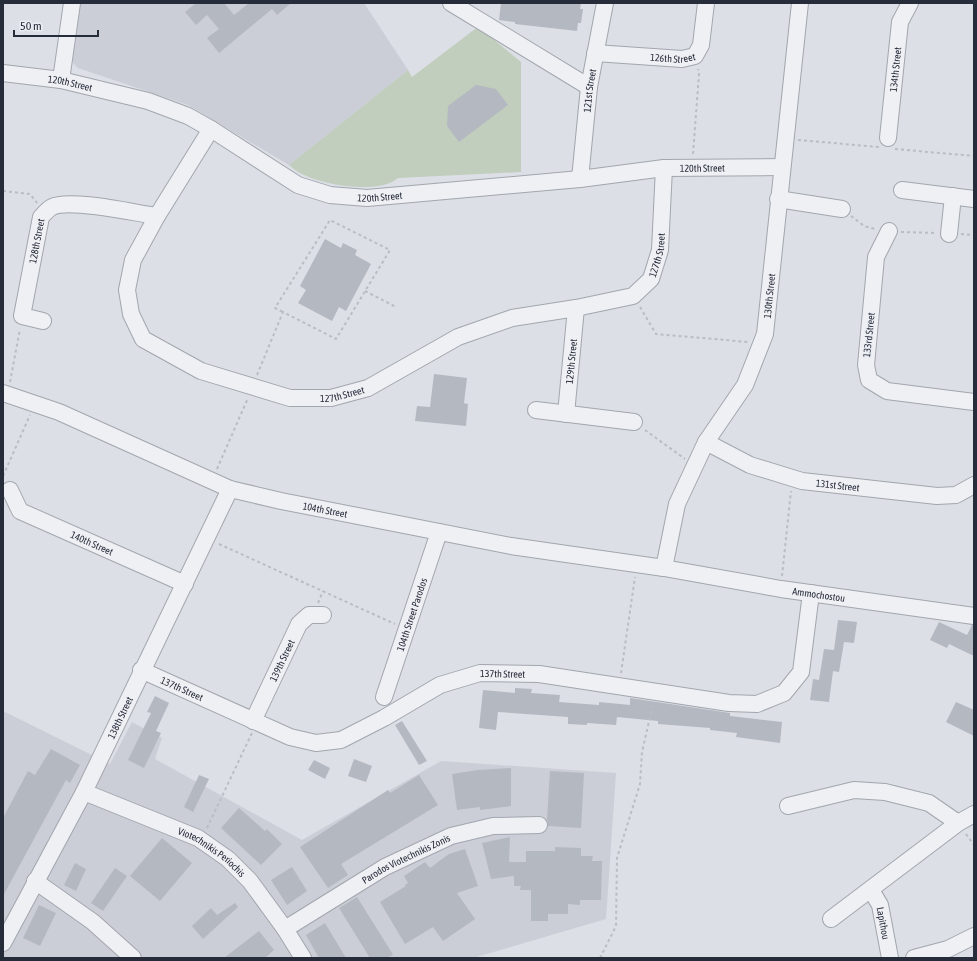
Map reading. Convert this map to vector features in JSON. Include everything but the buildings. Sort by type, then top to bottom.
[{"type":"street","points":[[62,80],[72,3]]},
{"type":"street","points":[[451,3],[478,10],[589,87]]},
{"type":"street","name":"121st Street","points":[[580,179],[589,87],[605,3]]},
{"type":"street","name":"126th Street","points":[[595,53],[682,60],[695,56],[701,45],[706,3]]},
{"type":"street","name":"130th Street","points":[[664,568],[677,504],[706,442],[745,385],[765,334],[778,199],[800,3]]},
{"type":"street","name":"134th Street","points":[[888,138],[900,22],[910,3]]},
{"type":"street","name":"120th Street","points":[[3,73],[62,80],[148,101],[188,116],[212,129],[298,185],[330,195],[367,198],[580,179],[664,168],[782,167]]},
{"type":"street","name":"127th Street","points":[[212,129],[157,216],[133,260],[127,290],[131,314],[143,339],[201,371],[290,398],[331,398],[368,388],[458,337],[512,318],[576,308],[633,296],[651,279],[660,250],[664,168]]},
{"type":"street","points":[[902,190],[974,199]]},
{"type":"street","points":[[949,234],[953,196]]},
{"type":"street","points":[[778,199],[842,209]]},
{"type":"street","name":"128th Street","points":[[22,316],[41,217],[52,206],[72,203],[157,216]]},
{"type":"street","name":"133rd Street","points":[[889,232],[876,257],[866,365],[869,380],[887,391],[974,402]]},
{"type":"street","name":"129th Street","points":[[566,414],[576,308]]},
{"type":"street","points":[[22,316],[43,321]]},
{"type":"street","name":"104th Street","points":[[5,394],[59,412],[230,489],[511,546],[664,568]]},
{"type":"street","points":[[536,410],[634,422]]},
{"type":"street","name":"131st Street","points":[[706,442],[750,465],[802,480],[937,496],[956,495],[974,485]]},
{"type":"street","name":"140th Street","points":[[6,483],[20,511],[185,584]]},
{"type":"street","name":"138th Street","points":[[3,943],[84,792],[141,670],[185,584],[230,489]]},
{"type":"street","name":"104th Street Parodos","points":[[384,698],[439,532]]},
{"type":"street","name":"Ammochostou","points":[[664,568],[781,589],[974,616]]},
{"type":"street","name":"137th Street","points":[[141,670],[290,737],[316,743],[342,740],[384,718],[440,685],[480,673],[539,674],[729,703],[757,704],[784,693],[801,672],[812,593]]},
{"type":"street","name":"139th Street","points":[[255,722],[299,624],[309,615],[323,615]]},
{"type":"street","points":[[788,806],[854,790],[885,792],[929,803],[958,823]]},
{"type":"street","name":"Viotechnikis Periochis","points":[[84,792],[201,840],[228,859],[250,881],[285,929],[303,958]]},
{"type":"street","points":[[831,919],[958,823],[974,814]]},
{"type":"street","name":"Parodos Viotechnikis Zonis","points":[[285,929],[385,866],[451,836],[493,826],[539,825]]},
{"type":"street","points":[[35,881],[93,922],[133,958]]},
{"type":"street","name":"Lapithou","points":[[871,890],[880,905],[890,958]]},
{"type":"street","points":[[914,958],[948,949],[974,936]]},
{"type":"path","points":[[691,168],[699,74],[695,56]]},
{"type":"path","points":[[3,191],[30,194],[45,213]]},
{"type":"path","points":[[842,209],[864,226],[889,232],[974,234]]},
{"type":"path","points":[[330,220],[390,250],[336,339],[283,312],[275,308],[330,220]]},
{"type":"path","points":[[365,291],[396,307]]},
{"type":"path","points":[[633,296],[656,334],[761,343]]},
{"type":"path","points":[[211,481],[283,312]]},
{"type":"path","points":[[5,394],[22,316]]},
{"type":"path","points":[[6,483],[35,403]]},
{"type":"path","points":[[634,422],[695,466]]},
{"type":"path","points":[[781,589],[792,478]]},
{"type":"path","points":[[207,538],[407,629]]},
{"type":"path","points":[[619,686],[637,564]]},
{"type":"path","points":[[600,958],[616,926],[617,858],[640,784],[642,752],[655,692]]},
{"type":"path","points":[[201,840],[255,722]]},
{"type":"shaded area","points":[[79,3],[364,3],[408,70],[289,165],[188,105],[78,68],[70,60]]},
{"type":"shaded area","points":[[3,711],[110,764],[132,722],[162,738],[155,759],[302,840],[441,761],[616,773],[606,919],[473,958],[3,958]]},
{"type":"green space","points":[[475,29],[482,30],[521,62],[521,172],[398,178],[389,183],[378,186],[365,187],[337,185],[323,182],[300,173],[289,165],[408,70],[412,77]]}]
